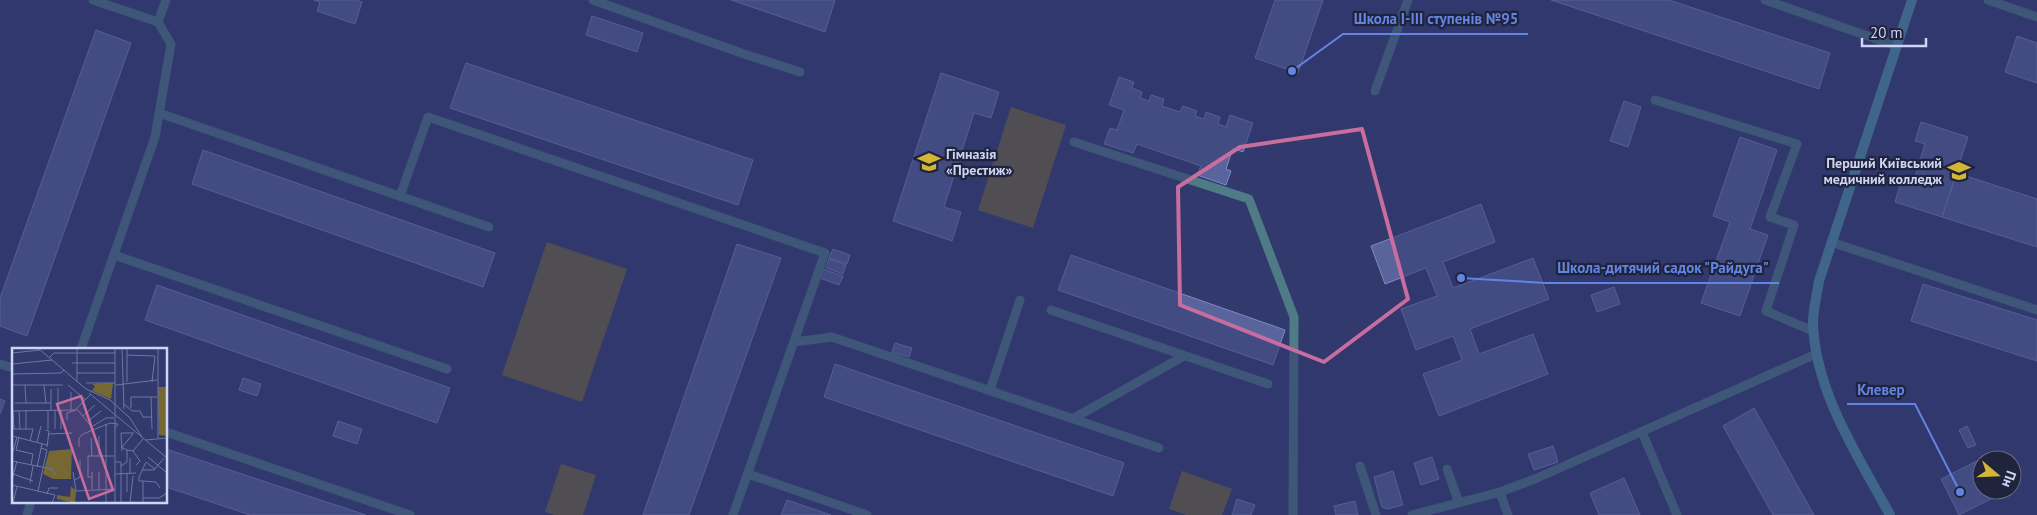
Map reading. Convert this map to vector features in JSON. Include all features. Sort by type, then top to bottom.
[{"type":"street","points":[[1890,515],[1839,422],[1816,354],[1813,320],[1819,281],[1831,242],[1912,0]]},
{"type":"lane","points":[[81,348],[155,137],[171,44],[158,22],[93,0]]},
{"type":"lane","points":[[158,22],[166,0]]},
{"type":"lane","points":[[593,0],[800,72]]},
{"type":"lane","points":[[1375,91],[1408,0]]},
{"type":"lane","points":[[1765,0],[1896,46]]},
{"type":"lane","points":[[1988,0],[2037,17]]},
{"type":"lane","points":[[1655,100],[1797,144],[1770,217],[1794,225],[1766,311],[1814,331]]},
{"type":"lane","points":[[160,113],[489,227]]},
{"type":"lane","points":[[400,196],[428,117],[824,252],[733,515]]},
{"type":"lane","points":[[1074,142],[1249,199],[1294,317],[1293,515]]},
{"type":"lane","points":[[1831,242],[2037,310]]},
{"type":"lane","points":[[114,255],[447,369]]},
{"type":"lane","points":[[990,390],[1020,300]]},
{"type":"lane","points":[[1051,310],[1268,384]]},
{"type":"lane","points":[[794,342],[832,337],[1159,448]]},
{"type":"lane","points":[[1412,515],[1500,492],[1535,479],[1816,354]]},
{"type":"lane","points":[[1074,418],[1184,356]]},
{"type":"lane","points":[[1642,432],[1677,515]]},
{"type":"lane","points":[[168,433],[410,515]]},
{"type":"lane","points":[[1360,466],[1376,515]]},
{"type":"lane","points":[[1446,469],[1459,503]]},
{"type":"lane","points":[[748,474],[866,515]]},
{"type":"lane","points":[[1500,492],[1508,515]]},
{"type":"lane","points":[[27,515],[31,502]]},
{"type":"highlighted area","points":[[1362,129],[1408,299],[1324,362],[1180,305],[1178,187],[1240,147]]},
{"type":"shaded area","points":[[1011,107],[1066,125],[1033,228],[978,210]]},
{"type":"shaded area","points":[[547,242],[627,269],[582,402],[502,375]]},
{"type":"shaded area","points":[[561,464],[596,475],[583,515],[555,515],[545,512]]},
{"type":"shaded area","points":[[1182,471],[1232,489],[1222,515],[1186,515],[1169,509]]},
{"type":"building","points":[[314,0],[356,0],[362,2],[355,24],[317,11],[320,2]]},
{"type":"building","points":[[731,0],[835,0],[825,32]]},
{"type":"building","points":[[1275,0],[1323,0],[1298,73],[1255,58]]},
{"type":"building","points":[[1551,0],[1669,0],[1830,53],[1819,89]]},
{"type":"building","points":[[592,16],[643,33],[637,52],[586,35]]},
{"type":"building","points":[[96,30],[131,43],[27,336],[0,326],[0,298]]},
{"type":"building","points":[[2017,36],[2037,43],[2037,83],[2005,72]]},
{"type":"building","points":[[466,63],[753,160],[738,205],[450,108]]},
{"type":"building","points":[[941,73],[999,92],[991,118],[974,113],[944,207],[961,212],[952,241],[893,221]]},
{"type":"building","points":[[1119,77],[1134,82],[1132,88],[1142,92],[1140,98],[1149,101],[1151,95],[1164,99],[1162,106],[1180,112],[1183,106],[1197,111],[1195,116],[1204,119],[1206,112],[1220,117],[1218,124],[1226,127],[1230,115],[1253,123],[1243,152],[1233,148],[1226,169],[1231,171],[1226,185],[1197,175],[1201,166],[1137,144],[1133,153],[1104,144],[1110,128],[1117,130],[1124,110],[1109,105]]},
{"type":"building","points":[[1624,101],[1641,107],[1628,147],[1610,141]]},
{"type":"building","points":[[1921,122],[1968,137],[1942,217],[1895,202],[1901,182],[1912,186],[1925,144],[1915,141]]},
{"type":"building","points":[[1740,137],[1777,150],[1750,229],[1768,235],[1740,316],[1701,303],[1730,222],[1713,216]]},
{"type":"building","points":[[203,150],[495,253],[483,287],[192,184]]},
{"type":"building","points":[[1957,173],[2037,199],[2037,247],[1942,217]]},
{"type":"building","points":[[1481,204],[1495,242],[1443,262],[1453,288],[1533,258],[1549,299],[1470,329],[1479,354],[1533,334],[1548,374],[1439,416],[1423,374],[1462,360],[1453,336],[1416,350],[1401,309],[1437,296],[1426,268],[1385,284],[1371,246]]},
{"type":"building","points":[[737,244],[781,258],[689,515],[643,515]]},
{"type":"building","points":[[833,249],[850,255],[847,264],[829,258]]},
{"type":"building","points":[[1071,255],[1285,330],[1273,365],[1058,290]]},
{"type":"building","points":[[829,259],[846,265],[843,274],[826,268]]},
{"type":"building","points":[[823,269],[843,276],[839,285],[820,278]]},
{"type":"building","points":[[1923,284],[2037,320],[2037,361],[1911,321]]},
{"type":"building","points":[[157,285],[450,388],[437,423],[145,320]]},
{"type":"building","points":[[1614,287],[1620,304],[1597,312],[1591,295]]},
{"type":"building","points":[[895,343],[912,348],[909,357],[892,352]]},
{"type":"building","points":[[835,364],[1124,463],[1113,496],[824,397]]},
{"type":"building","points":[[243,378],[261,384],[257,396],[239,390]]},
{"type":"building","points":[[0,399],[5,401],[0,414]]},
{"type":"building","points":[[1754,408],[1814,515],[1773,515],[1723,426]]},
{"type":"building","points":[[338,421],[362,429],[357,444],[333,436]]},
{"type":"building","points":[[1967,426],[1976,445],[1968,448],[1959,430]]},
{"type":"building","points":[[1553,446],[1558,462],[1534,470],[1528,454]]},
{"type":"building","points":[[168,450],[366,515],[250,515],[168,488]]},
{"type":"building","points":[[1432,457],[1439,479],[1421,485],[1414,463]]},
{"type":"building","points":[[1972,464],[1972,500],[1989,500],[1959,515],[1941,479]]},
{"type":"building","points":[[1393,471],[1403,505],[1387,509],[1382,507],[1374,477]]},
{"type":"building","points":[[1624,478],[1640,515],[1599,515],[1590,493]]},
{"type":"building","points":[[1237,499],[1255,505],[1251,515],[1232,515]]},
{"type":"building","points":[[787,500],[831,515],[781,515]]},
{"type":"building","points":[[1355,501],[1358,515],[1336,515],[1334,506]]},
{"type":"place","name":"Школа І-ІІІ ступенів №95","points":[[1292,71]]},
{"type":"place","name":"Гімназія «Престиж»","points":[[929,162]]},
{"type":"place","name":"Перший Київський медичний колледж","points":[[1959,171]]},
{"type":"place","name":"Школа-дитячий садок \"Райдуга\"","points":[[1461,278]]},
{"type":"place","name":"Клевер","points":[[1960,492]]}]
